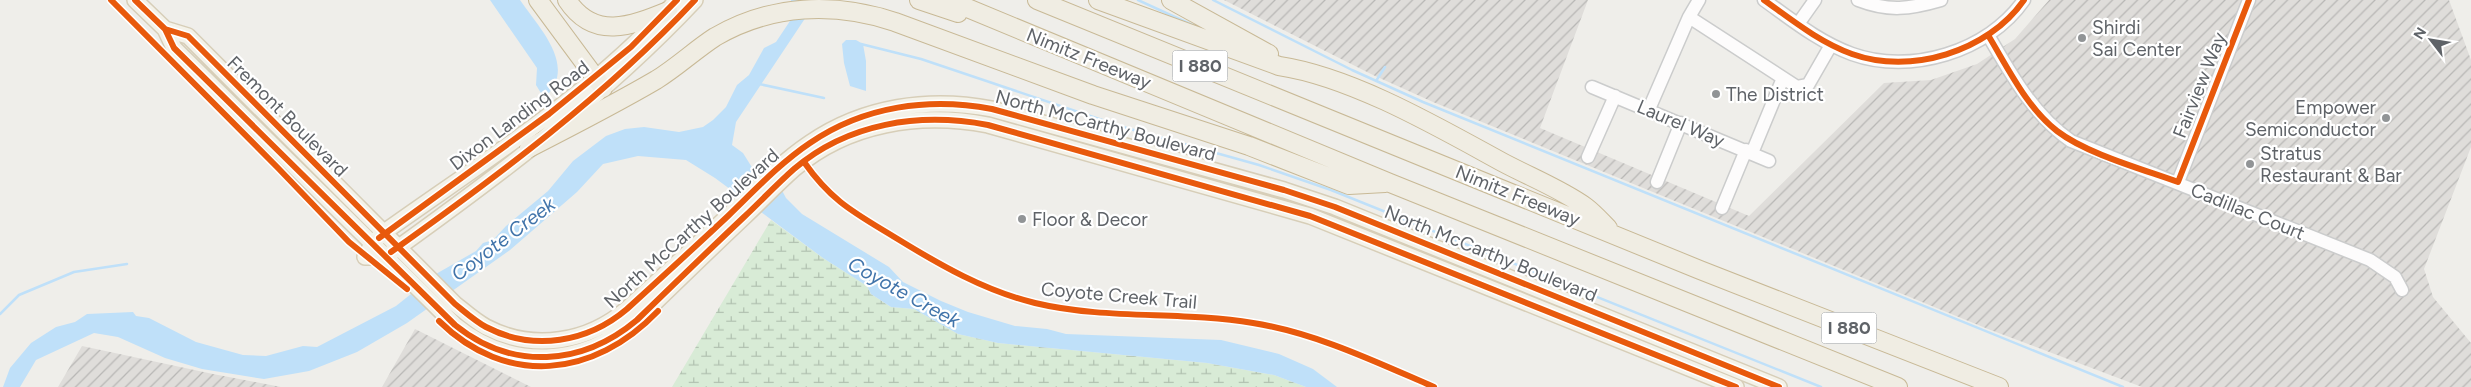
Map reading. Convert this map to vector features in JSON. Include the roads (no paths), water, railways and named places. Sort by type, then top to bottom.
[{"type":"highway","points":[[538,0],[598,83]]},
{"type":"highway","points":[[567,0],[583,17],[597,24],[613,27],[634,25],[672,5]]},
{"type":"highway","points":[[919,0],[1081,54]]},
{"type":"highway","name":"Nimitz Freeway","points":[[948,0],[1390,183],[1898,387]]},
{"type":"highway","name":"Nimitz Freeway","points":[[1037,0],[1616,235],[1999,387]]},
{"type":"highway","points":[[1098,0],[1280,66],[1296,69],[1336,82],[1431,123],[1587,207],[1616,235]]},
{"type":"highway","points":[[1171,0],[1296,69]]},
{"type":"highway","points":[[529,148],[658,79],[715,38],[745,22],[774,14],[809,8],[840,9],[870,14],[1092,95],[1249,146],[1349,185],[1390,183]]},
{"type":"main road","name":"Fremont Boulevard","points":[[135,0],[165,29],[174,48],[372,244]]},
{"type":"main road","name":"Dixon Landing Road","points":[[372,244],[384,233],[549,114],[632,64],[695,0]]},
{"type":"main road","name":"Dixon Landing Road","points":[[385,257],[529,148],[598,83],[672,5]]},
{"type":"main road","name":"Fremont Boulevard","points":[[165,29],[188,36],[384,233]]},
{"type":"main road","name":"North McCarthy Boulevard","points":[[385,257],[443,314],[477,341],[503,352],[534,357],[549,358],[581,352],[598,346],[788,167],[810,142],[850,121],[892,108],[930,103],[961,104],[992,109],[1179,160],[1284,190],[1335,207],[1779,387]]},
{"type":"main road","name":"North McCarthy Boulevard","points":[[788,167],[860,132],[903,121],[940,119],[988,125],[1175,176],[1304,214],[1732,385]]},
{"type":"main road","points":[[1175,176],[1179,160]]},
{"type":"main road","name":"North McCarthy Boulevard","points":[[384,233],[455,304],[490,329],[508,336],[535,341],[576,337],[620,324]]},
{"type":"main road","points":[[372,244],[365,257],[385,257]]},
{"type":"main road","points":[[1502,292],[1508,276]]},
{"type":"main road","points":[[1732,385],[1734,368]]},
{"type":"street","points":[[1649,109],[1689,17],[1699,0]]},
{"type":"street","points":[[1764,0],[1832,45],[1854,55],[1901,62],[1924,60],[1948,54],[1988,35],[2006,20],[2024,0]]},
{"type":"street","points":[[1798,24],[1815,0]]},
{"type":"street","points":[[1859,0],[1884,8],[1913,8],[1941,0]]},
{"type":"street","name":"Fairview Way","points":[[2178,182],[2249,0]]},
{"type":"street","points":[[1689,17],[1797,86],[1808,85],[1832,45]]},
{"type":"street","name":"Cadillac Court","points":[[1988,35],[2031,103],[2058,132],[2085,147],[2178,182],[2370,260],[2395,277],[2402,290]]},
{"type":"street","points":[[1722,208],[1784,78]]},
{"type":"street","name":"Laurel Way","points":[[1592,87],[1649,109],[1769,161]]},
{"type":"street","points":[[1588,157],[1615,96]]},
{"type":"street","points":[[1657,182],[1681,123]]},
{"type":"water","points":[[490,0],[520,0],[545,35],[557,61],[558,74],[554,86],[544,98],[536,85],[537,68]]},
{"type":"water","name":"Coyote Creek","points":[[791,0],[815,0],[806,17],[736,122],[732,145],[743,153],[753,169],[777,181],[786,198],[802,214],[889,267],[903,282],[968,312],[1015,326],[1047,329],[1066,334],[1221,340],[1279,354],[1313,369],[1337,387],[1306,387],[1274,375],[1207,363],[998,343],[958,334],[914,309],[891,307],[871,294],[867,286],[823,258],[715,178],[686,160],[638,156],[603,164],[577,192],[510,250],[407,323],[357,352],[309,371],[264,379],[202,369],[165,358],[118,337],[94,333],[36,360],[20,387],[3,387],[10,368],[31,343],[56,327],[75,322],[87,314],[133,312],[136,316],[149,318],[196,342],[243,355],[266,356],[303,346],[317,347],[396,306],[436,274],[476,251],[483,243],[493,240],[506,226],[548,191],[573,161],[606,136],[625,129],[644,127],[679,132],[703,127],[713,120],[726,107],[737,85],[749,75],[764,48],[776,42],[792,18]]},
{"type":"water","points":[[846,40],[856,40],[863,44],[866,61],[866,91],[850,86],[844,63],[842,44]]},
{"type":"waterway","points":[[1138,0],[1199,28]]},
{"type":"waterway","points":[[1213,0],[1352,70],[1423,102],[2123,387]]},
{"type":"waterway","points":[[861,44],[921,59],[1123,127],[1259,165],[1331,190],[1821,387]]},
{"type":"waterway","points":[[1376,81],[1385,67]]},
{"type":"waterway","points":[[759,84],[824,98]]},
{"type":"waterway","points":[[0,314],[19,295],[74,272],[127,264]]},
{"type":"place","name":"Shirdi Sai Center","points":[[2082,38]]},
{"type":"place","name":"The District","points":[[1716,94]]},
{"type":"place","name":"Empower Semiconductor","points":[[2386,118]]},
{"type":"place","name":"Stratus Restaurant & Bar","points":[[2250,164]]},
{"type":"place","name":"Floor & Decor","points":[[1022,219]]}]
